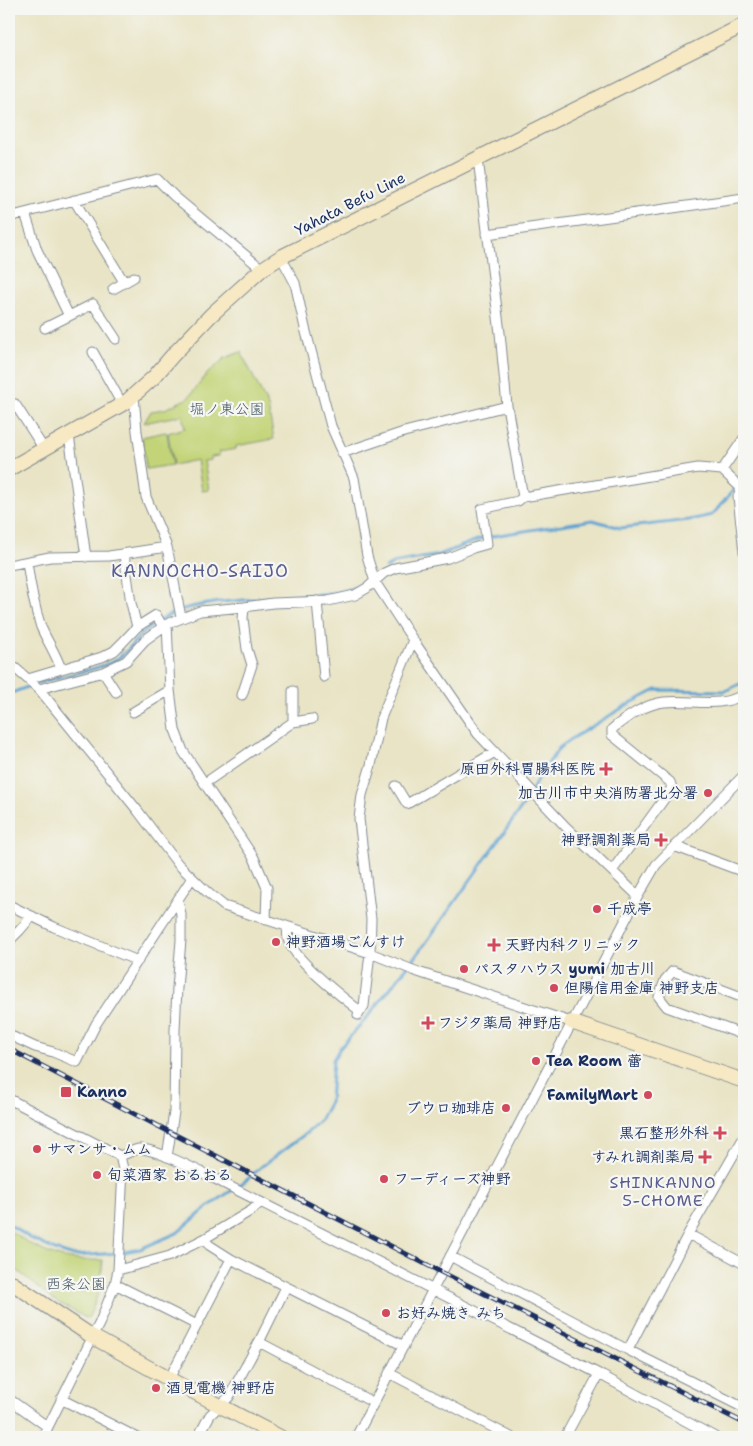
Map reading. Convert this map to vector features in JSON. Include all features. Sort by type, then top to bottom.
[{"type":"main road","name":"Yahata Befu Line","points":[[9,469],[128,400],[154,377],[211,315],[262,269],[281,257],[744,25]]},
{"type":"main road","points":[[571,1022],[743,1077]]},
{"type":"main road","points":[[9,1282],[93,1337],[280,1437]]},
{"type":"street","points":[[478,159],[500,333],[507,406],[523,497]]},
{"type":"street","points":[[9,217],[157,179],[174,196],[262,269]]},
{"type":"street","points":[[487,234],[744,198]]},
{"type":"street","points":[[74,200],[124,282]]},
{"type":"street","points":[[25,212],[37,250],[69,316]]},
{"type":"street","points":[[281,257],[295,283],[331,426],[354,478],[367,556],[375,582],[478,734],[566,826],[638,896]]},
{"type":"street","points":[[113,289],[134,276]]},
{"type":"street","points":[[45,328],[93,304],[116,339]]},
{"type":"street","points":[[93,352],[128,400],[137,431],[146,497],[167,547],[181,618]]},
{"type":"street","points":[[15,404],[44,449]]},
{"type":"street","points":[[342,453],[404,432],[507,406]]},
{"type":"street","points":[[69,435],[86,556]]},
{"type":"street","points":[[722,470],[744,438]]},
{"type":"street","points":[[39,689],[103,672],[126,661],[145,640],[165,625],[200,610],[273,603],[317,602],[356,595],[375,582],[384,573],[395,568],[448,558],[488,544],[482,509],[518,501],[523,497],[698,468],[722,470],[741,488],[738,497],[744,552]]},
{"type":"street","points":[[9,565],[50,558],[124,554],[167,547]]},
{"type":"street","points":[[124,554],[131,603],[137,626]]},
{"type":"street","points":[[27,562],[31,592],[42,628],[61,669]]},
{"type":"street","points":[[317,602],[324,677]]},
{"type":"street","points":[[242,696],[252,665],[247,649],[243,619],[244,607]]},
{"type":"street","points":[[28,680],[102,657],[114,651],[137,626],[156,615],[165,625],[174,730],[184,751],[254,858],[267,888],[266,920]]},
{"type":"street","points":[[287,927],[288,939],[295,952],[359,1013],[364,1006],[370,954],[371,919],[359,819],[362,795],[371,765],[380,718],[413,640]]},
{"type":"street","points":[[310,660],[321,660]]},
{"type":"street","points":[[9,665],[39,689],[170,853],[192,878],[224,906],[571,1022]]},
{"type":"street","points":[[103,672],[116,692]]},
{"type":"street","points":[[133,712],[170,690]]},
{"type":"street","points":[[293,691],[293,722]]},
{"type":"street","points":[[612,871],[672,788],[670,782],[612,734],[612,729],[645,707],[663,702],[720,703],[736,699],[744,694]]},
{"type":"street","points":[[205,784],[293,722],[312,719]]},
{"type":"street","points":[[396,786],[407,804],[495,752]]},
{"type":"street","points":[[356,1437],[571,1022],[656,865],[744,775]]},
{"type":"street","points":[[674,846],[744,872]]},
{"type":"street","points":[[9,1036],[77,1062],[96,1024],[192,878]]},
{"type":"street","points":[[167,1157],[174,1112],[175,1030],[181,940],[181,914],[178,901]]},
{"type":"street","points":[[9,905],[54,927],[138,962]]},
{"type":"street","points":[[9,941],[32,916]]},
{"type":"street","points":[[744,998],[673,971],[665,980],[659,997],[668,1007],[744,1035]]},
{"type":"street","points":[[9,1099],[120,1156],[138,1149],[144,1149],[223,1182],[599,1374],[715,1437]]},
{"type":"street","points":[[628,1350],[688,1234],[744,1138]]},
{"type":"street","points":[[43,1437],[93,1337],[115,1284],[118,1270],[123,1169],[120,1156]]},
{"type":"street","points":[[118,1270],[170,1256],[252,1210],[261,1202]]},
{"type":"street","points":[[688,1234],[744,1264]]},
{"type":"street","points":[[204,1238],[209,1245],[231,1259],[404,1346]]},
{"type":"street","points":[[450,1256],[628,1350],[744,1407]]},
{"type":"street","points":[[169,1379],[231,1259]]},
{"type":"street","points":[[115,1284],[198,1326]]},
{"type":"street","points":[[198,1437],[210,1414],[228,1397],[259,1342],[286,1287]]},
{"type":"street","points":[[259,1342],[374,1402]]},
{"type":"street","points":[[389,1373],[511,1437]]},
{"type":"street","points":[[565,1437],[599,1374]]},
{"type":"street","points":[[9,1399],[48,1427]]},
{"type":"street","points":[[61,1400],[136,1437]]},
{"type":"street","points":[[112,1437],[117,1427]]},
{"type":"green space","name":"堀ノ東公園","points":[[241,352],[268,406],[274,439],[236,446],[236,449],[219,452],[219,456],[211,457],[211,460],[204,461],[209,490],[202,491],[197,460],[173,465],[168,433],[185,428],[182,415],[144,423],[151,411],[165,409],[188,398],[208,373],[225,358]]},
{"type":"green space","points":[[167,433],[172,465],[146,469],[142,437]]},
{"type":"green space","name":"西条公園","points":[[9,1230],[53,1255],[74,1260],[103,1260],[100,1289],[88,1319],[55,1301],[9,1264]]},
{"type":"waterway","points":[[386,568],[394,563],[439,555],[480,539],[499,535],[593,520],[620,528],[689,520],[712,515],[744,478]]},
{"type":"waterway","points":[[9,694],[48,680],[90,670],[114,661],[124,654],[152,626],[180,610],[232,601],[341,592],[356,587],[372,577]]},
{"type":"waterway","points":[[9,1224],[30,1238],[55,1250],[74,1256],[119,1253],[140,1249],[177,1233],[208,1207],[248,1179],[309,1131],[321,1119],[330,1102],[333,1060],[340,1048],[369,1015],[422,948],[413,961],[527,800],[537,780],[559,748],[629,704],[656,690],[725,691],[744,682]]},
{"type":"railway","points":[[9,1049],[441,1272],[744,1423]]},
{"type":"place","name":"原田外科胃腸科医院","points":[[606,769]]},
{"type":"place","name":"加古川市中央消防署北分署","points":[[708,793]]},
{"type":"place","name":"神野調剤薬局","points":[[661,840]]},
{"type":"place","name":"千成亭","points":[[597,909]]},
{"type":"place","name":"神野酒場ごんすけ","points":[[276,942]]},
{"type":"place","name":"天野内科クリニック","points":[[494,945]]},
{"type":"place","name":"パスタハウス yumi 加古川","points":[[464,969]]},
{"type":"place","name":"但陽信用金庫 神野支店","points":[[554,988]]},
{"type":"place","name":"フジタ薬局 神野店","points":[[428,1023]]},
{"type":"place","name":"Tea Room 蕾","points":[[536,1061]]},
{"type":"place","name":"Kanno","points":[[66,1092]]},
{"type":"place","name":"FamilyMart","points":[[648,1095]]},
{"type":"place","name":"ブウロ珈琲店","points":[[506,1108]]},
{"type":"place","name":"黒石整形外科","points":[[720,1133]]},
{"type":"place","name":"サマンサ・ムム","points":[[37,1149]]},
{"type":"place","name":"すみれ調剤薬局","points":[[705,1157]]},
{"type":"place","name":"旬菜酒家 おるおる","points":[[97,1175]]},
{"type":"place","name":"フーディーズ神野","points":[[384,1179]]},
{"type":"place","name":"お好み焼き みち","points":[[386,1313]]},
{"type":"place","name":"酒見電機 神野店","points":[[156,1388]]},
{"type":"district","name":"KANNOCHO-SAIJO","points":[[200,571]]},
{"type":"district","name":"SHINKANNO 5-CHOME","points":[[663,1191]]}]
